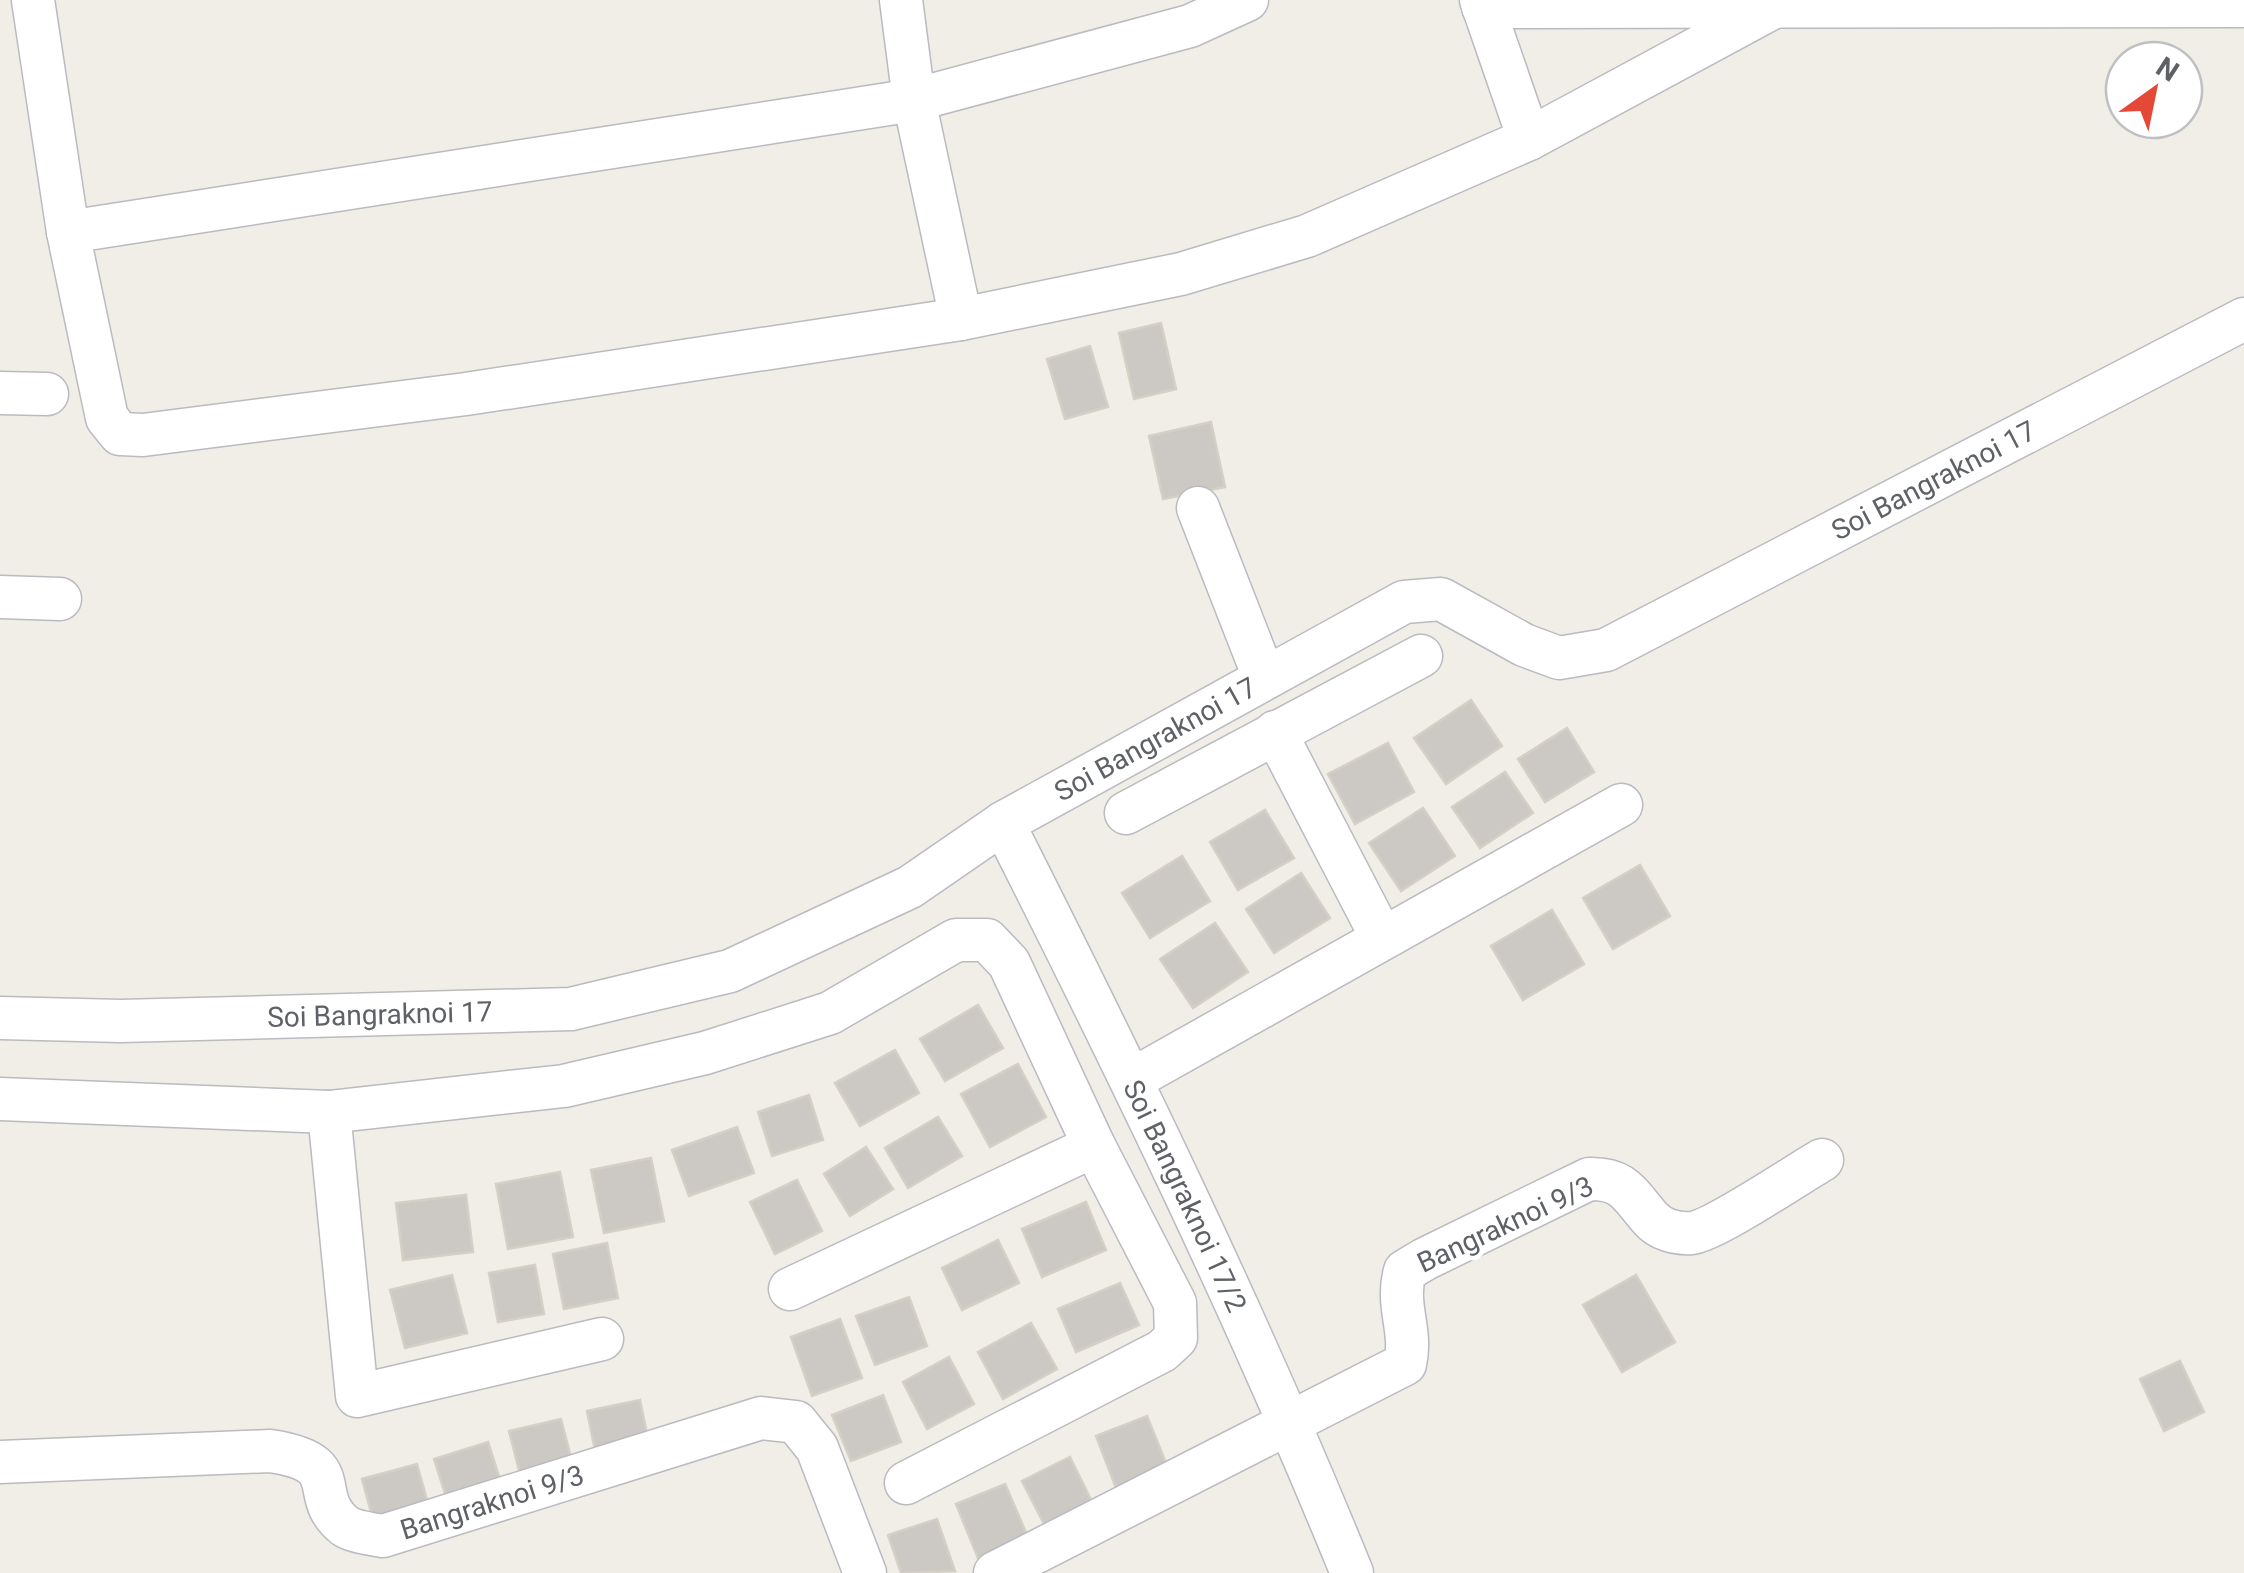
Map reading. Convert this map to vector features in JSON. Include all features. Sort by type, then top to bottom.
[{"type":"street","points":[[33,0],[68,232],[108,418],[120,434],[143,435],[466,394],[961,319],[1181,274],[1307,236],[1529,139],[1774,7]]},
{"type":"street","points":[[900,0],[914,100],[961,319]]},
{"type":"street","points":[[68,232],[914,100],[1190,26],[1247,0]]},
{"type":"street","points":[[1529,139],[1482,3],[2244,6]]},
{"type":"street","name":"Soi Bangraknoi 17","points":[[0,1018],[121,1020],[571,1008],[730,971],[910,887],[1003,823],[1404,602],[1441,599],[1524,645],[1559,658],[1606,650],[2244,320]]},
{"type":"street","points":[[0,393],[46,394]]},
{"type":"street","points":[[1198,508],[1264,677]]},
{"type":"street","points":[[0,597],[60,599]]},
{"type":"street","points":[[1126,813],[1421,656]]},
{"type":"street","points":[[1275,732],[1381,936]]},
{"type":"street","points":[[1132,1080],[1381,936],[1621,805]]},
{"type":"street","name":"Soi Bangraknoi 17/2","points":[[1003,823],[1132,1080],[1292,1424],[1352,1573]]},
{"type":"street","points":[[0,1098],[329,1112],[564,1086],[704,1053],[830,1013],[956,940],[987,940],[1009,963],[1094,1146],[1175,1304],[1176,1338],[1162,1351],[906,1483]]},
{"type":"street","points":[[329,1112],[356,1396],[602,1338]]},
{"type":"street","points":[[790,1288],[1094,1146]]},
{"type":"street","name":"Bangraknoi 9/3","points":[[994,1573],[1405,1364],[1410,1343],[1398,1294],[1405,1271],[1425,1259],[1589,1179],[1610,1178],[1628,1188],[1652,1221],[1668,1231],[1696,1233],[1822,1160]]},
{"type":"street","name":"Bangraknoi 9/3","points":[[0,1462],[270,1451],[304,1456],[324,1476],[328,1502],[346,1527],[383,1536],[762,1418],[796,1422],[817,1448],[865,1573]]},
{"type":"building","points":[[1161,323],[1176,389],[1134,399],[1119,333]]},
{"type":"building","points":[[1090,346],[1108,407],[1065,419],[1047,359]]},
{"type":"building","points":[[1211,422],[1225,487],[1163,499],[1149,436]]},
{"type":"building","points":[[1471,700],[1502,746],[1446,784],[1414,738]]},
{"type":"building","points":[[1567,728],[1594,772],[1545,802],[1518,759]]},
{"type":"building","points":[[1388,743],[1414,792],[1355,824],[1328,774]]},
{"type":"building","points":[[1505,772],[1533,813],[1480,848],[1452,807]]},
{"type":"building","points":[[1423,808],[1455,856],[1401,891],[1369,843]]},
{"type":"building","points":[[1265,810],[1294,858],[1238,890],[1210,842]]},
{"type":"building","points":[[1182,856],[1210,901],[1150,938],[1122,893]]},
{"type":"building","points":[[1640,865],[1670,916],[1613,949],[1583,898]]},
{"type":"building","points":[[1301,873],[1330,918],[1274,953],[1246,909]]},
{"type":"building","points":[[1552,910],[1584,964],[1523,1000],[1491,946]]},
{"type":"building","points":[[1215,923],[1248,972],[1193,1008],[1160,959]]},
{"type":"building","points":[[978,1005],[1003,1048],[945,1081],[920,1039]]},
{"type":"building","points":[[895,1050],[919,1093],[860,1126],[835,1083]]},
{"type":"building","points":[[1018,1064],[1046,1117],[990,1147],[961,1094]]},
{"type":"building","points":[[809,1095],[823,1140],[772,1156],[758,1112]]},
{"type":"building","points":[[938,1117],[962,1156],[908,1188],[885,1148]]},
{"type":"building","points":[[737,1127],[754,1173],[689,1196],[672,1150]]},
{"type":"building","points":[[866,1147],[893,1189],[850,1216],[824,1174]]},
{"type":"building","points":[[651,1158],[664,1221],[604,1233],[591,1170]]},
{"type":"building","points":[[560,1172],[573,1237],[508,1249],[496,1184]]},
{"type":"building","points":[[797,1180],[822,1231],[775,1254],[750,1202]]},
{"type":"building","points":[[466,1195],[473,1252],[403,1260],[396,1203]]},
{"type":"building","points":[[1086,1202],[1106,1250],[1042,1277],[1022,1229]]},
{"type":"building","points":[[998,1240],[1019,1283],[962,1310],[942,1268]]},
{"type":"building","points":[[607,1243],[618,1298],[564,1309],[553,1254]]},
{"type":"building","points":[[535,1265],[544,1314],[498,1322],[489,1273]]},
{"type":"building","points":[[452,1275],[467,1333],[405,1348],[390,1290]]},
{"type":"building","points":[[1636,1275],[1675,1342],[1622,1372],[1583,1305]]},
{"type":"building","points":[[1120,1283],[1139,1325],[1076,1352],[1058,1309]]},
{"type":"building","points":[[909,1297],[927,1346],[875,1365],[856,1316]]},
{"type":"building","points":[[840,1319],[862,1378],[812,1396],[791,1337]]},
{"type":"building","points":[[1031,1323],[1057,1369],[1003,1399],[978,1352]]},
{"type":"building","points":[[949,1357],[974,1404],[927,1429],[903,1382]]},
{"type":"building","points":[[2180,1361],[2204,1412],[2164,1431],[2140,1379]]},
{"type":"building","points":[[883,1395],[901,1442],[851,1461],[832,1415]]},
{"type":"building","points":[[640,1400],[649,1444],[596,1455],[587,1411]]},
{"type":"building","points":[[1147,1416],[1168,1468],[1116,1488],[1096,1436]]},
{"type":"building","points":[[561,1419],[573,1465],[521,1478],[509,1431]]},
{"type":"building","points":[[488,1442],[503,1489],[449,1506],[434,1459]]},
{"type":"building","points":[[1070,1457],[1093,1504],[1046,1528],[1022,1481]]},
{"type":"building","points":[[417,1464],[430,1511],[375,1527],[362,1479]]},
{"type":"building","points":[[1005,1484],[1028,1537],[978,1558],[956,1504]]},
{"type":"building","points":[[937,1519],[955,1571],[901,1573],[888,1535]]}]
